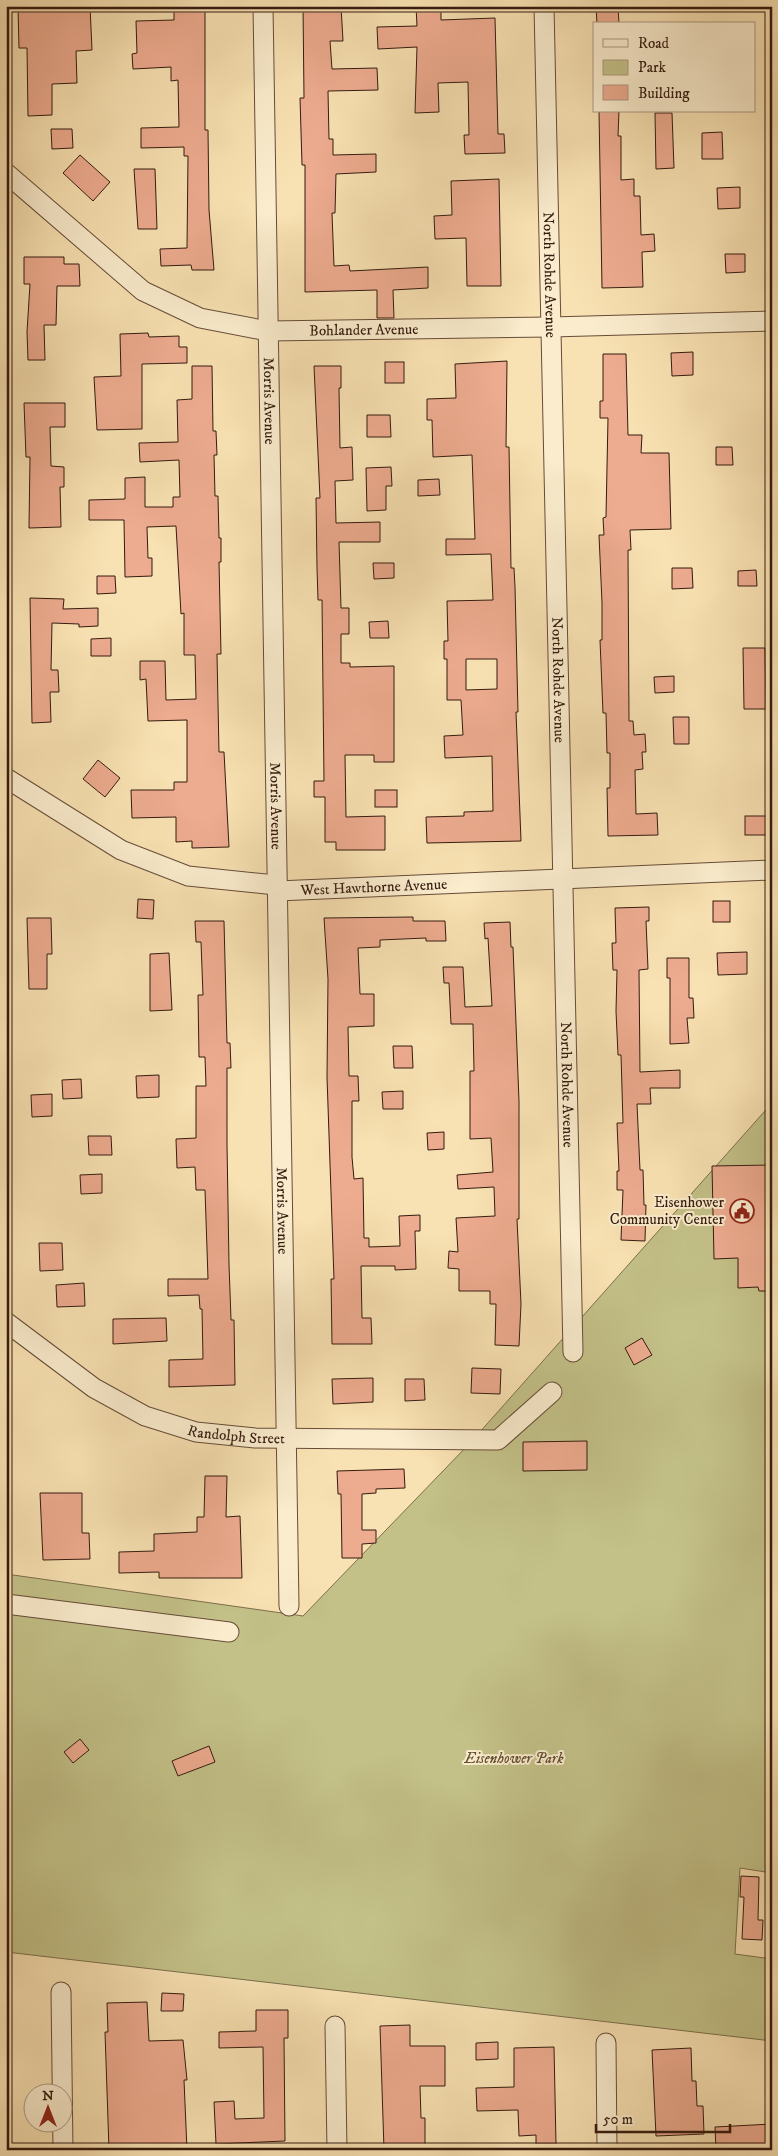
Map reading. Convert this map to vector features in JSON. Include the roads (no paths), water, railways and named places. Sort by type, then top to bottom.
[{"type":"street","name":"Morris Avenue","points":[[262,6],[289,1606]]},
{"type":"street","name":"North Rohde Avenue","points":[[544,6],[573,1352]]},
{"type":"street","name":"Bohlander Avenue","points":[[6,173],[143,291],[200,318],[268,331],[551,327],[772,321]]},
{"type":"street","name":"West Hawthorne Avenue","points":[[6,778],[121,850],[188,876],[276,885],[278,890],[772,870]]},
{"type":"street","name":"Randolph Street","points":[[6,1322],[94,1388],[145,1416],[196,1432],[255,1438],[498,1440],[552,1392]]},
{"type":"street","points":[[6,1604],[229,1632]]},
{"type":"street","points":[[61,1992],[63,2150]]},
{"type":"street","points":[[336,2026],[337,2150]]},
{"type":"street","points":[[606,2043],[608,2150]]},
{"type":"place","name":"Eisenhower Community Center","points":[[742,1211]]},
{"type":"park label","name":"Eisenhower Park","points":[[514,1758]]}]
